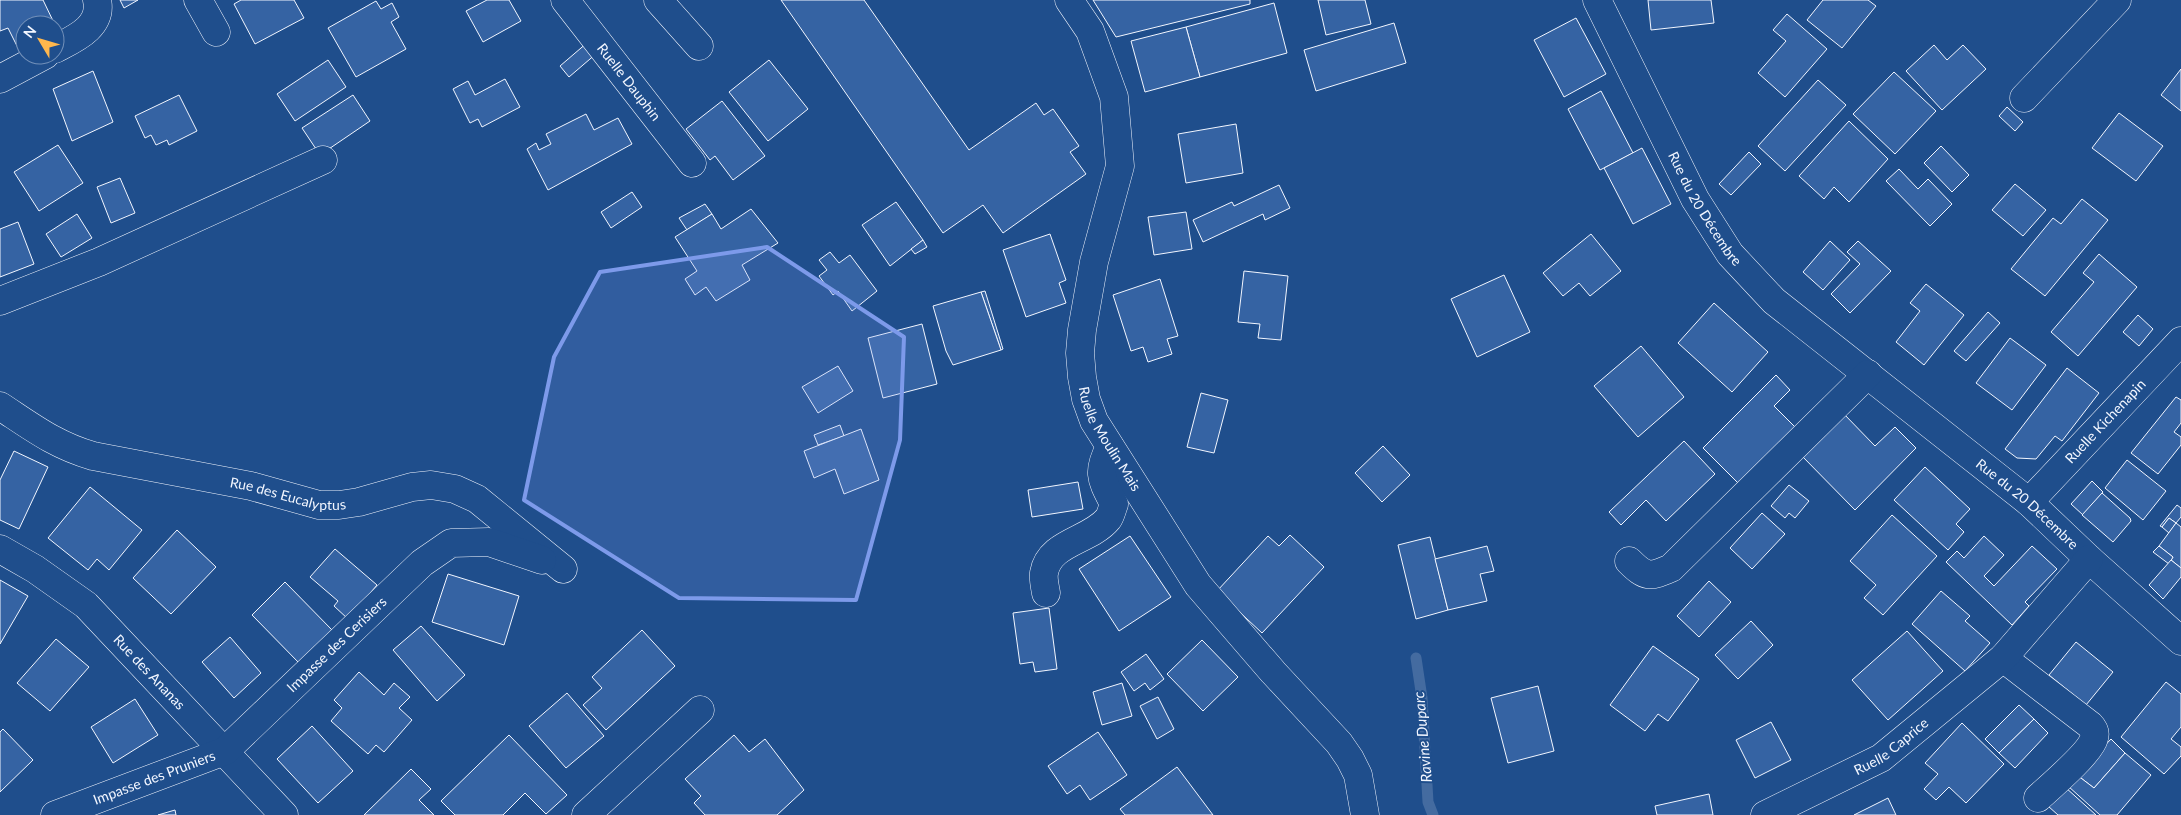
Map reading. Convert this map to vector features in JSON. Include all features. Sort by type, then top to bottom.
[{"type":"street","points":[[65,43],[82,34],[91,26],[98,14],[97,0]]},
{"type":"street","points":[[198,0],[216,32]]},
{"type":"street","name":"Ruelle Dauphin","points":[[565,0],[692,163]]},
{"type":"street","points":[[658,0],[699,46]]},
{"type":"street","name":"Ruelle Moulin Mais","points":[[1069,0],[1090,31],[1114,97],[1120,166],[1094,262],[1082,330],[1080,353],[1086,399],[1094,421],[1198,585],[1273,672],[1339,743],[1350,759],[1358,775],[1365,815]]},
{"type":"street","name":"Rue du 20 Décembre","points":[[1597,0],[1695,199],[1730,254],[1774,301],[2029,502],[2089,560],[2181,641]]},
{"type":"street","points":[[2024,98],[2117,0]]},
{"type":"street","points":[[0,80],[26,65]]},
{"type":"street","points":[[0,302],[99,262],[323,160]]},
{"type":"street","name":"Ruelle Kichenapin","points":[[2029,502],[2181,340]]},
{"type":"street","points":[[1629,561],[1641,573],[1653,575],[1671,568],[1868,374]]},
{"type":"street","name":"Rue des Eucalyptus","points":[[0,406],[51,440],[73,450],[93,456],[251,486],[319,505],[353,503],[412,487],[431,485],[455,489],[477,499],[563,569],[532,556],[489,542],[451,543]]},
{"type":"street","points":[[1046,593],[1043,575],[1047,563],[1054,553],[1099,527],[1109,517],[1114,504],[1101,476],[1103,460],[1110,447]]},
{"type":"street","name":"Impasse des Cerisiers","points":[[225,751],[422,562],[451,543]]},
{"type":"street","name":"Rue des Ananas","points":[[0,549],[35,569],[86,605],[284,815]]},
{"type":"street","name":"Ruelle Caprice","points":[[1765,815],[1881,758],[2003,658],[2089,560]]},
{"type":"street","points":[[2003,658],[2090,724],[2095,731],[2095,737],[2087,750],[2038,798]]},
{"type":"street","points":[[586,815],[700,710]]},
{"type":"street","name":"Impasse des Pruniers","points":[[55,815],[225,751]]},
{"type":"highlighted area","points":[[767,247],[904,337],[900,440],[856,600],[679,598],[524,500],[554,357],[600,272]]},
{"type":"building","points":[[0,0],[43,0],[50,15],[15,15],[15,42],[8,28],[0,31]]},
{"type":"building","points":[[120,0],[138,0],[124,8]]},
{"type":"building","points":[[241,0],[294,0],[304,18],[255,44],[234,4]]},
{"type":"building","points":[[487,0],[509,0],[521,21],[483,42],[466,11]]},
{"type":"building","points":[[781,0],[864,0],[969,150],[1036,103],[1044,115],[1053,109],[1079,146],[1070,152],[1086,174],[1003,233],[983,205],[943,233]]},
{"type":"building","points":[[1093,0],[1250,0],[1250,4],[1116,37]]},
{"type":"building","points":[[1318,0],[1365,0],[1371,24],[1326,35]]},
{"type":"building","points":[[1648,0],[1711,0],[1714,23],[1651,30]]},
{"type":"building","points":[[1823,0],[1868,0],[1876,6],[1842,48],[1807,20]]},
{"type":"building","points":[[376,1],[381,9],[392,3],[399,17],[391,22],[406,49],[356,77],[328,28]]},
{"type":"building","points":[[1274,3],[1287,53],[1200,77],[1186,27]]},
{"type":"building","points":[[1787,14],[1827,49],[1785,97],[1758,73],[1786,41],[1773,30]]},
{"type":"building","points":[[1576,18],[1606,74],[1564,97],[1534,40]]},
{"type":"building","points":[[1394,23],[1406,63],[1316,91],[1304,50]]},
{"type":"building","points":[[1186,27],[1200,77],[1145,92],[1131,41]]},
{"type":"building","points":[[588,42],[597,53],[569,77],[560,66]]},
{"type":"building","points":[[1934,45],[1947,60],[1963,45],[1986,69],[1942,110],[1906,71]]},
{"type":"building","points":[[328,60],[346,87],[295,121],[277,94]]},
{"type":"building","points":[[769,60],[808,109],[768,141],[729,92]]},
{"type":"building","points":[[2181,69],[2181,111],[2161,95]]},
{"type":"building","points":[[93,71],[113,122],[72,141],[53,89]]},
{"type":"building","points":[[1894,72],[1936,111],[1895,154],[1853,114]]},
{"type":"building","points":[[505,79],[520,107],[482,127],[478,119],[470,123],[453,89],[468,81],[475,95]]},
{"type":"building","points":[[1818,80],[1846,105],[1785,171],[1758,146]]},
{"type":"building","points":[[1601,91],[1633,153],[1600,170],[1568,109]]},
{"type":"building","points":[[179,95],[197,131],[169,145],[167,140],[156,145],[151,135],[145,138],[135,116]]},
{"type":"building","points":[[353,95],[370,121],[320,155],[302,128]]},
{"type":"building","points":[[722,101],[765,156],[733,180],[715,156],[710,160],[686,129]]},
{"type":"building","points":[[2007,107],[2023,122],[2015,131],[1999,116]]},
{"type":"building","points":[[2119,113],[2163,146],[2136,181],[2092,148]]},
{"type":"building","points":[[586,114],[594,130],[618,118],[632,144],[548,190],[527,149],[536,143],[539,150],[551,144],[546,134]]},
{"type":"building","points":[[1849,121],[1888,159],[1849,202],[1834,187],[1824,199],[1799,176]]},
{"type":"building","points":[[1236,124],[1243,173],[1186,183],[1178,134]]},
{"type":"building","points":[[58,145],[83,183],[39,211],[14,172]]},
{"type":"building","points":[[1941,146],[1969,175],[1952,192],[1924,163]]},
{"type":"building","points":[[1642,148],[1671,204],[1633,224],[1604,168]]},
{"type":"building","points":[[1749,152],[1761,164],[1731,195],[1719,184]]},
{"type":"building","points":[[1899,169],[1918,189],[1928,179],[1952,204],[1930,226],[1886,181]]},
{"type":"building","points":[[120,178],[135,213],[111,223],[97,187]]},
{"type":"building","points":[[2015,184],[2046,210],[2023,236],[1992,210]]},
{"type":"building","points":[[1279,185],[1290,208],[1265,220],[1263,214],[1203,242],[1193,220],[1232,202],[1234,206]]},
{"type":"building","points":[[632,192],[642,207],[611,228],[601,212]]},
{"type":"building","points":[[2082,199],[2108,220],[2045,296],[2011,269],[2053,218],[2061,224]]},
{"type":"building","points":[[896,202],[923,240],[890,266],[862,225]]},
{"type":"building","points":[[705,204],[712,214],[687,230],[679,218]]},
{"type":"building","points":[[751,209],[778,243],[742,265],[750,280],[716,301],[706,287],[695,295],[685,279],[697,271],[675,237],[712,214],[721,229]]},
{"type":"building","points":[[1186,212],[1192,249],[1154,255],[1148,217]]},
{"type":"building","points":[[77,214],[92,238],[61,257],[46,234]]},
{"type":"building","points":[[18,222],[34,264],[0,277],[0,229]]},
{"type":"building","points":[[1050,234],[1066,280],[1059,283],[1066,303],[1026,317],[1003,250]]},
{"type":"building","points":[[1591,234],[1621,271],[1590,296],[1579,283],[1563,296],[1543,273]]},
{"type":"building","points":[[923,240],[927,247],[915,254],[911,249]]},
{"type":"building","points":[[1830,241],[1850,260],[1823,290],[1803,272]]},
{"type":"building","points":[[1858,241],[1891,271],[1850,313],[1831,294],[1860,264],[1847,252]]},
{"type":"building","points":[[830,252],[839,263],[850,255],[877,291],[852,311],[838,291],[833,295],[819,276],[827,270],[819,260]]},
{"type":"building","points":[[2099,254],[2137,287],[2078,356],[2051,332],[2094,282],[2083,273]]},
{"type":"building","points":[[1244,271],[1288,276],[1281,340],[1258,338],[1260,324],[1238,322]]},
{"type":"building","points":[[1504,275],[1530,332],[1477,357],[1451,299]]},
{"type":"building","points":[[1160,279],[1178,336],[1167,339],[1172,354],[1148,362],[1143,347],[1131,351],[1113,295]]},
{"type":"building","points":[[1926,284],[1964,315],[1924,365],[1896,342],[1920,311],[1910,303]]},
{"type":"building","points":[[985,291],[1003,349],[1001,350],[981,292]]},
{"type":"building","points":[[981,292],[1001,350],[953,365],[946,351],[933,306]]},
{"type":"building","points":[[1714,303],[1768,352],[1732,392],[1678,343]]},
{"type":"building","points":[[1988,312],[2000,323],[1966,361],[1954,351]]},
{"type":"building","points":[[2138,315],[2153,329],[2139,346],[2123,332]]},
{"type":"building","points":[[922,324],[937,384],[883,398],[868,338]]},
{"type":"building","points":[[2010,338],[2046,365],[2012,410],[1976,383]]},
{"type":"building","points":[[1641,346],[1684,397],[1638,437],[1594,386]]},
{"type":"building","points":[[838,366],[853,391],[818,413],[802,387]]},
{"type":"building","points":[[2067,368],[2099,393],[2062,441],[2055,436],[2036,459],[2017,458],[2005,449]]},
{"type":"building","points":[[1776,375],[1790,390],[1774,406],[1796,428],[1739,484],[1703,448]]},
{"type":"building","points":[[1201,393],[1228,400],[1214,453],[1187,447]]},
{"type":"building","points":[[2176,397],[2181,400],[2181,423],[2174,432],[2181,437],[2181,445],[2158,474],[2131,453]]},
{"type":"building","points":[[1843,413],[1875,446],[1895,427],[1916,448],[1855,510],[1801,455]]},
{"type":"building","points":[[840,425],[844,436],[818,445],[814,435]]},
{"type":"building","points":[[861,429],[879,480],[844,494],[835,469],[814,478],[804,451]]},
{"type":"building","points":[[1684,441],[1715,474],[1666,521],[1646,500],[1621,525],[1609,512]]},
{"type":"building","points":[[1383,446],[1410,475],[1382,502],[1355,473]]},
{"type":"building","points":[[14,451],[48,467],[19,529],[0,520],[0,480]]},
{"type":"building","points":[[2127,460],[2166,491],[2143,520],[2105,488]]},
{"type":"building","points":[[1925,467],[1970,509],[1956,524],[1964,532],[1948,550],[1894,500]]},
{"type":"building","points":[[2092,481],[2103,492],[2083,515],[2071,504]]},
{"type":"building","points":[[1078,482],[1083,509],[1032,517],[1028,490]]},
{"type":"building","points":[[1789,485],[1809,501],[1795,518],[1789,513],[1785,518],[1771,506]]},
{"type":"building","points":[[90,487],[142,530],[109,570],[97,559],[88,570],[48,538]]},
{"type":"building","points":[[2102,493],[2131,521],[2113,542],[2082,515]]},
{"type":"building","points":[[2177,505],[2181,508],[2181,517],[2176,523],[2169,518],[2162,527],[2160,526]]},
{"type":"building","points":[[1762,513],[1785,534],[1752,569],[1730,548]]},
{"type":"building","points":[[1892,515],[1937,556],[1883,615],[1864,598],[1876,585],[1850,561]]},
{"type":"building","points":[[2169,518],[2176,523],[2169,533],[2162,527]]},
{"type":"building","points":[[2176,523],[2181,527],[2181,568],[2171,560],[2173,557],[2159,546]]},
{"type":"building","points":[[177,530],[216,567],[171,614],[133,578]]},
{"type":"building","points":[[1290,535],[1324,567],[1262,633],[1217,591],[1268,536],[1279,546]]},
{"type":"building","points":[[1130,536],[1171,597],[1119,631],[1079,569]]},
{"type":"building","points":[[1984,536],[2004,555],[1984,576],[1994,586],[2032,546],[2057,569],[2025,602],[2029,606],[2012,625],[1946,562],[1957,551],[1964,558]]},
{"type":"building","points":[[1430,537],[1448,610],[1416,619],[1398,545]]},
{"type":"building","points":[[1487,546],[1494,571],[1480,574],[1487,601],[1448,610],[1435,559]]},
{"type":"building","points":[[2159,546],[2173,557],[2169,564],[2153,552]]},
{"type":"building","points":[[335,549],[377,585],[348,619],[334,606],[338,601],[310,577]]},
{"type":"building","points":[[2171,560],[2181,568],[2181,577],[2163,599],[2149,585]]},
{"type":"building","points":[[448,574],[519,596],[504,645],[432,622]]},
{"type":"building","points":[[0,580],[28,596],[0,644]]},
{"type":"building","points":[[1709,581],[1731,602],[1699,637],[1677,616]]},
{"type":"building","points":[[285,582],[333,631],[300,664],[252,615]]},
{"type":"building","points":[[1941,591],[1970,616],[1965,621],[1990,643],[1965,671],[1912,624]]},
{"type":"building","points":[[1049,608],[1057,669],[1035,672],[1033,662],[1020,664],[1013,613]]},
{"type":"building","points":[[1751,621],[1773,645],[1738,679],[1715,655]]},
{"type":"building","points":[[421,626],[465,675],[437,701],[393,650]]},
{"type":"building","points":[[642,630],[675,666],[606,730],[583,705],[602,688],[592,677]]},
{"type":"building","points":[[1907,631],[1943,671],[1888,720],[1852,680]]},
{"type":"building","points":[[230,637],[261,673],[234,698],[202,662]]},
{"type":"building","points":[[56,639],[89,667],[50,711],[17,683]]},
{"type":"building","points":[[1202,640],[1238,677],[1203,711],[1167,674]]},
{"type":"building","points":[[2076,642],[2113,672],[2086,705],[2049,675]]},
{"type":"building","points":[[1653,646],[1699,679],[1668,721],[1658,714],[1645,731],[1610,705]]},
{"type":"building","points":[[1146,654],[1164,679],[1150,690],[1145,683],[1134,691],[1121,672]]},
{"type":"building","points":[[359,672],[384,695],[394,683],[410,697],[399,708],[412,720],[384,752],[376,745],[368,754],[331,721],[342,708],[334,700]]},
{"type":"building","points":[[2166,682],[2181,694],[2181,727],[2171,739],[2181,747],[2181,756],[2164,774],[2121,737]]},
{"type":"building","points":[[1122,683],[1132,716],[1102,725],[1093,692]]},
{"type":"building","points":[[1538,686],[1554,751],[1508,763],[1491,698]]},
{"type":"building","points":[[567,693],[604,736],[566,768],[529,726]]},
{"type":"building","points":[[1158,697],[1174,729],[1157,739],[1140,706]]},
{"type":"building","points":[[135,699],[158,735],[113,763],[91,727]]},
{"type":"building","points":[[2019,705],[2034,719],[1999,753],[1985,739]]},
{"type":"building","points":[[2034,719],[2048,733],[2015,768],[1999,753]]},
{"type":"building","points":[[1771,722],[1791,760],[1755,778],[1736,740]]},
{"type":"building","points":[[1962,723],[2004,764],[1966,803],[1949,787],[1936,800],[1924,789],[1938,774],[1925,763]]},
{"type":"building","points":[[312,726],[353,771],[318,803],[277,759]]},
{"type":"building","points":[[3,729],[33,760],[0,792],[0,732]]},
{"type":"building","points":[[1098,732],[1127,775],[1090,800],[1080,785],[1067,794],[1048,766]]},
{"type":"building","points":[[509,735],[567,795],[546,814],[525,793],[503,815],[455,815],[441,801]]},
{"type":"building","points":[[734,735],[749,752],[765,739],[804,790],[777,815],[705,815],[694,803],[701,796],[685,779]]},
{"type":"building","points":[[2111,739],[2125,753],[2094,788],[2077,775]]},
{"type":"building","points":[[2125,753],[2151,775],[2117,815],[2100,815],[2068,786],[2077,775],[2094,788]]},
{"type":"building","points":[[1177,767],[1213,815],[1125,815],[1120,809]]},
{"type":"building","points":[[411,769],[431,789],[419,800],[434,815],[364,815]]},
{"type":"building","points":[[2065,787],[2096,815],[2058,815],[2048,806]]},
{"type":"building","points":[[1709,794],[1713,815],[1657,815],[1655,806]]},
{"type":"building","points":[[1888,798],[1896,815],[1854,815]]},
{"type":"building","points":[[175,810],[176,815],[158,815]]},
{"type":"waterway","name":"Ravine Duparc","points":[[1416,658],[1422,698],[1428,802],[1433,815]]}]
